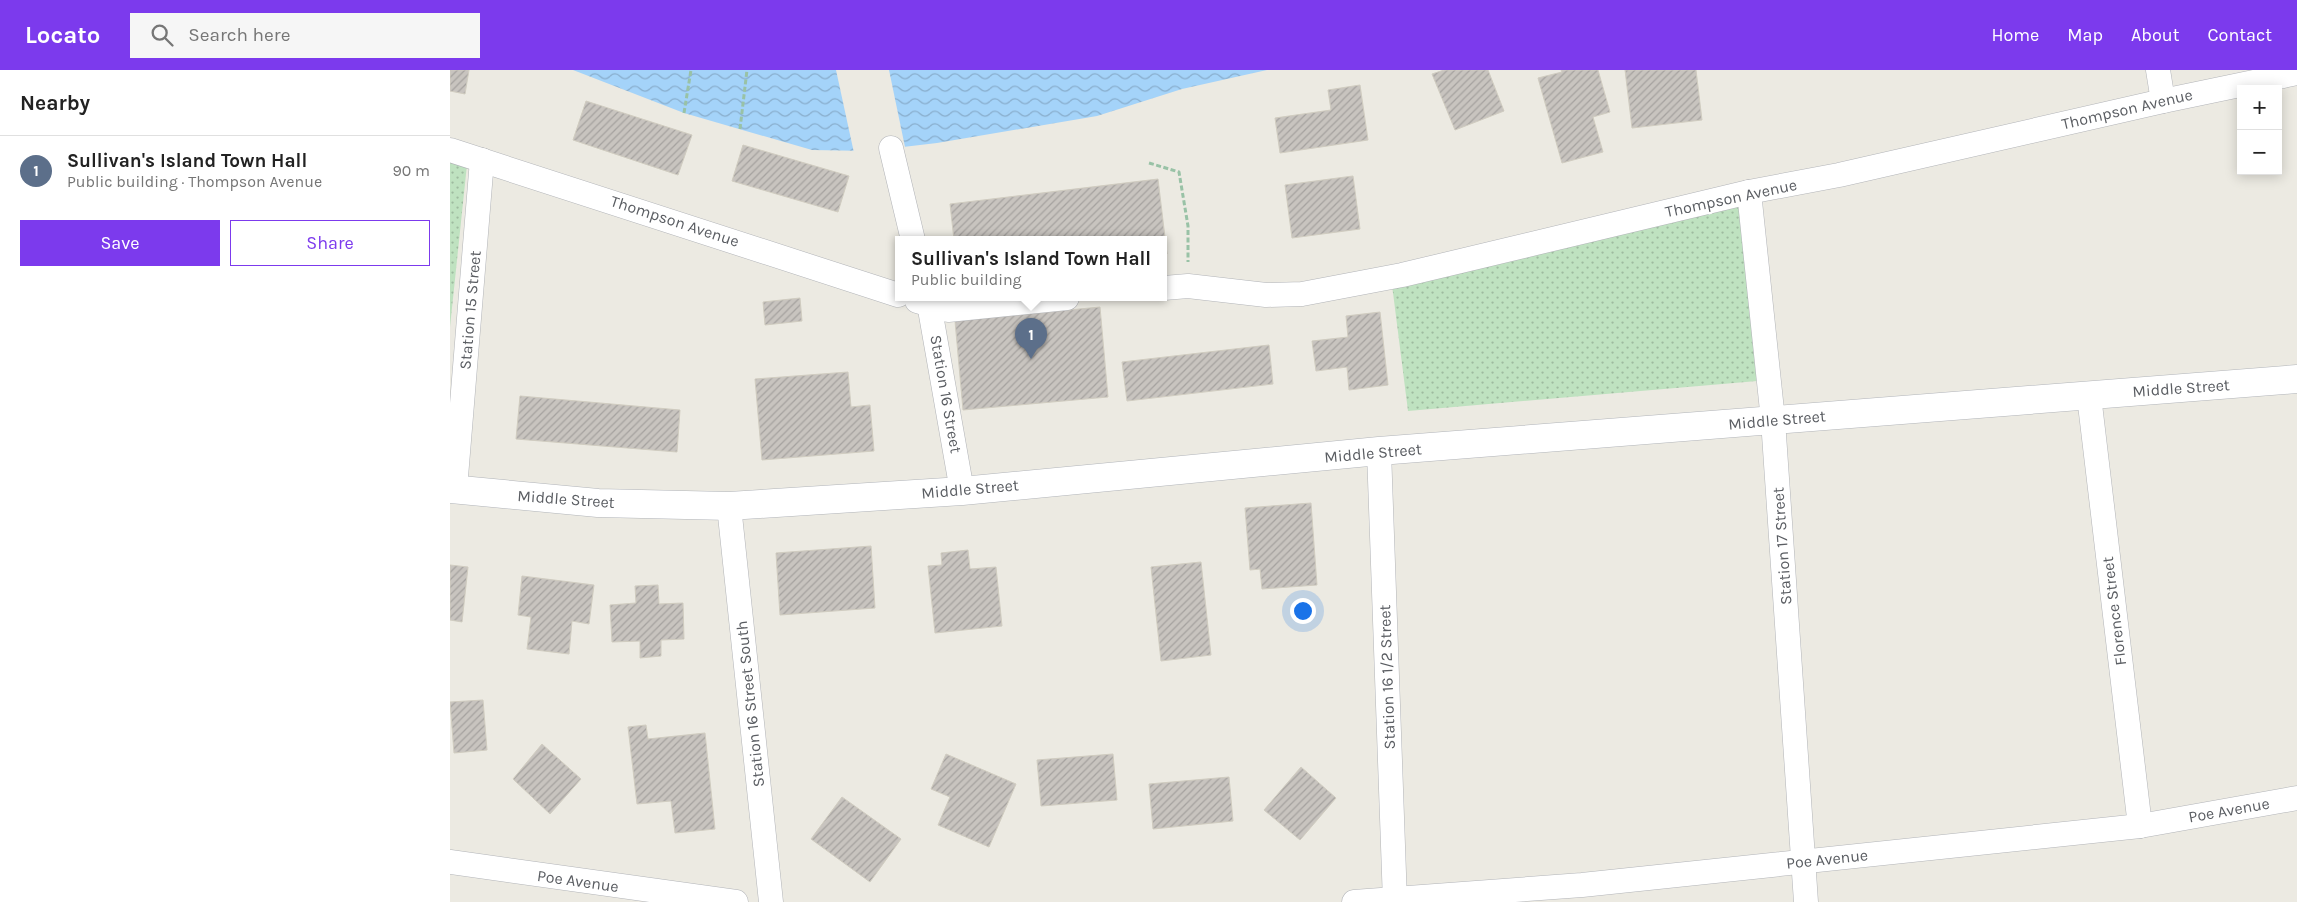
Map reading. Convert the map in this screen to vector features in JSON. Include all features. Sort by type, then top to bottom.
[{"type":"street","points":[[2158,70],[2163,101]]},
{"type":"street","name":"Thompson Avenue","points":[[1167,288],[1188,286],[1266,295],[1302,294],[1402,275],[1749,192],[1839,176],[2163,101],[2297,73]]},
{"type":"street","points":[[891,148],[912,236]]},
{"type":"street","name":"Thompson Avenue","points":[[450,150],[895,294]]},
{"type":"street","name":"Station 15 Street","points":[[452,489],[482,160]]},
{"type":"street","name":"Station 17 Street","points":[[1749,192],[1773,420],[1806,902]]},
{"type":"street","points":[[929,301],[948,310],[1037,301]]},
{"type":"street","name":"Station 16 Street","points":[[929,301],[962,491]]},
{"type":"street","name":"Middle Street","points":[[452,489],[598,503],[729,506],[962,491],[1379,451],[2297,379]]},
{"type":"street","name":"Florence Street","points":[[2089,396],[2140,826]]},
{"type":"street","name":"Station 16 1/2 Street","points":[[1379,451],[1395,900]]},
{"type":"street","name":"Station 16 Street South","points":[[729,506],[771,902]]},
{"type":"street","name":"Poe Avenue","points":[[1354,902],[1582,885],[2140,826],[2297,798]]},
{"type":"street","name":"Poe Avenue","points":[[450,862],[736,902]]},
{"type":"path","points":[[684,113],[691,70]]},
{"type":"path","points":[[740,129],[747,70]]},
{"type":"path","points":[[1149,163],[1178,172],[1188,226],[1188,286]]},
{"type":"green space","points":[[450,150],[468,155],[450,327]]},
{"type":"green space","points":[[1749,192],[1769,380],[1408,411],[1391,277]]},
{"type":"water","points":[[573,70],[1267,70],[1182,89],[1097,116],[937,143],[869,151],[812,150],[684,113]]},
{"type":"pier","points":[[836,70],[889,70],[905,147],[874,153],[854,153]]},
{"type":"building","points":[[450,70],[469,70],[465,94],[450,91]]},
{"type":"building","points":[[1444,70],[1488,70],[1504,111],[1455,130],[1432,74]]},
{"type":"building","points":[[1561,70],[1598,70],[1610,112],[1593,117],[1603,152],[1562,163],[1538,78],[1562,72]]},
{"type":"building","points":[[1625,70],[1696,70],[1702,120],[1632,128]]},
{"type":"building","points":[[1360,85],[1368,140],[1280,153],[1275,118],[1331,110],[1328,90]]},
{"type":"building","points":[[586,101],[692,135],[678,175],[573,140]]},
{"type":"building","points":[[743,145],[849,176],[838,212],[732,181]]},
{"type":"building","points":[[1353,176],[1360,229],[1292,238],[1285,185]]},
{"type":"building","points":[[1158,179],[1165,236],[954,236],[950,204]]},
{"type":"building","points":[[800,298],[802,321],[765,325],[763,302]]},
{"type":"building","points":[[1100,307],[1108,397],[963,410],[955,321]]},
{"type":"building","points":[[1380,312],[1388,385],[1349,390],[1347,367],[1316,371],[1312,341],[1348,337],[1346,316]]},
{"type":"building","points":[[1269,345],[1273,384],[1127,401],[1122,362]]},
{"type":"building","points":[[848,372],[851,407],[870,405],[874,451],[762,460],[755,379]]},
{"type":"building","points":[[520,396],[680,410],[677,452],[516,439]]},
{"type":"building","points":[[1311,503],[1317,585],[1262,589],[1260,569],[1250,570],[1245,508]]},
{"type":"building","points":[[871,546],[875,608],[780,615],[776,553]]},
{"type":"building","points":[[968,550],[970,569],[996,567],[1002,626],[935,633],[928,566],[942,565],[941,553]]},
{"type":"building","points":[[1201,562],[1211,655],[1161,661],[1151,567]]},
{"type":"building","points":[[450,565],[468,567],[462,622],[450,620]]},
{"type":"building","points":[[522,576],[594,585],[589,624],[572,621],[569,654],[527,649],[531,617],[518,615]]},
{"type":"building","points":[[658,585],[659,604],[683,603],[684,639],[661,640],[661,656],[640,658],[640,641],[612,642],[610,605],[636,603],[635,586]]},
{"type":"building","points":[[483,700],[487,750],[454,753],[450,702]]},
{"type":"building","points":[[646,725],[648,739],[705,733],[715,829],[675,833],[671,801],[637,804],[628,727]]},
{"type":"building","points":[[542,744],[581,779],[550,814],[513,779]]},
{"type":"building","points":[[946,754],[1016,784],[989,847],[938,825],[950,797],[931,789]]},
{"type":"building","points":[[1113,754],[1117,800],[1041,806],[1037,760]]},
{"type":"building","points":[[1301,767],[1336,798],[1300,840],[1264,810]]},
{"type":"building","points":[[1229,777],[1233,821],[1153,829],[1149,784]]},
{"type":"building","points":[[842,797],[901,839],[870,882],[811,839]]},
{"type":"place","name":"Sullivan's Island Town Hall","points":[[1031,359]]}]
